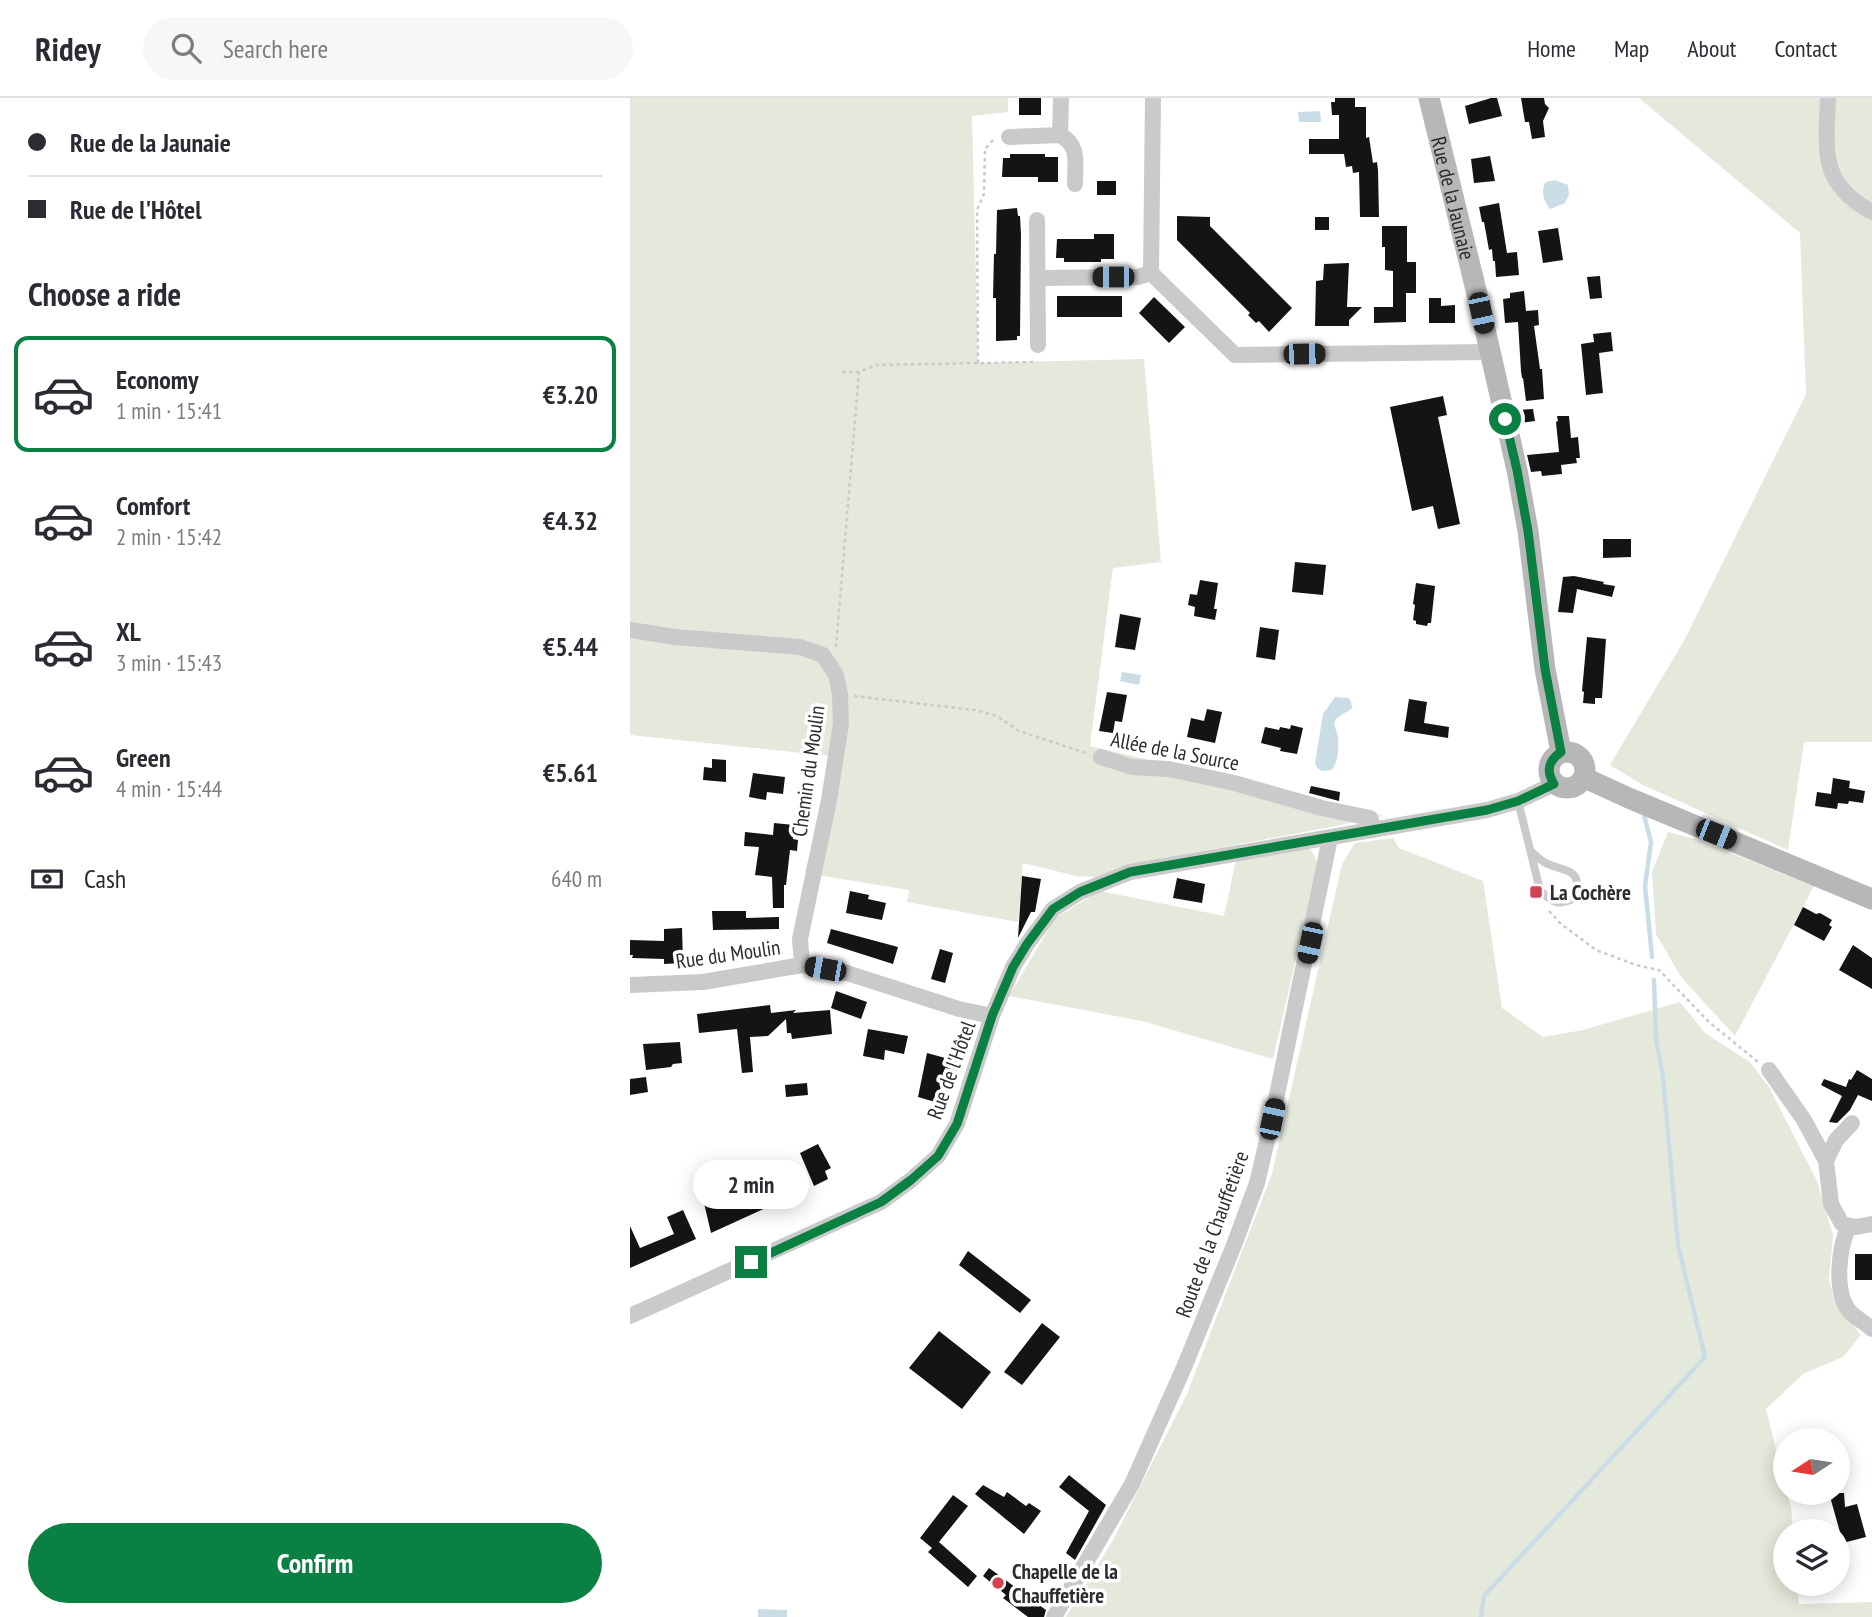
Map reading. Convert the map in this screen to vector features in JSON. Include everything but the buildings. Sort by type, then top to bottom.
[{"type":"main road","name":"Rue de la Jaunaie","points":[[1429,98],[1517,470],[1528,531],[1545,669],[1561,752]]},
{"type":"main road","points":[[1561,752],[1570,752],[1584,761],[1585,778],[1571,789],[1562,788],[1554,784],[1549,776],[1549,766],[1553,758],[1561,752]]},
{"type":"main road","points":[[1585,778],[1872,899]]},
{"type":"street","points":[[1060,135],[1061,98]]},
{"type":"street","points":[[1153,98],[1151,273],[1235,355],[1489,352]]},
{"type":"street","points":[[1828,98],[1826,146],[1836,183],[1855,203],[1872,212]]},
{"type":"street","points":[[1009,137],[1060,135],[1069,140],[1075,150],[1076,184]]},
{"type":"street","points":[[1037,220],[1038,345]]},
{"type":"street","points":[[1038,278],[1138,277],[1151,273]]},
{"type":"street","points":[[630,630],[675,637],[800,647],[823,655],[836,675]]},
{"type":"street","name":"Chemin du Moulin","points":[[802,965],[800,939],[831,788],[841,724],[836,675]]},
{"type":"street","name":"Allée de la Source","points":[[1101,757],[1132,766],[1169,769],[1234,783],[1322,808],[1370,818],[1374,830]]},
{"type":"street","name":"Rue de l'Hôtel","points":[[630,1316],[881,1202],[938,1156],[957,1124],[992,1016],[1013,967],[1053,909],[1080,892],[1130,872],[1487,810],[1518,801],[1554,784]]},
{"type":"street","name":"Route de la Chauffetière","points":[[1055,1617],[1132,1484],[1190,1353],[1257,1183],[1330,838]]},
{"type":"street","name":"Rue du Moulin","points":[[630,985],[703,982],[802,965],[847,973],[959,1009],[992,1016]]},
{"type":"street","points":[[1769,1070],[1804,1120],[1826,1161],[1831,1204],[1842,1224],[1856,1227],[1872,1224]]},
{"type":"street","points":[[1826,1161],[1836,1140],[1852,1123]]},
{"type":"street","points":[[1849,1226],[1843,1239],[1839,1284],[1849,1311],[1872,1329]]},
{"type":"lane","points":[[1518,801],[1540,890],[1550,901],[1558,903],[1573,898],[1577,885],[1573,875],[1564,869],[1546,864],[1531,851]]},
{"type":"path","points":[[978,363],[977,211],[984,194],[985,149],[994,138],[1009,137]]},
{"type":"path","points":[[842,372],[859,372],[877,365],[1034,362],[1038,345]]},
{"type":"path","points":[[836,675],[836,639],[859,372]]},
{"type":"path","name":"Allée de la Source","points":[[840,694],[975,710],[997,716],[1019,731],[1101,757]]},
{"type":"path","points":[[1540,890],[1547,909],[1561,924],[1596,950],[1636,965],[1659,970],[1709,1023],[1769,1070]]},
{"type":"shaded area","points":[[630,98],[1008,98],[1008,112],[972,116],[978,363],[1144,359],[1161,562],[1113,568],[1090,746],[1384,816],[1128,865],[1095,877],[1076,876],[1023,863],[1018,922],[907,902],[909,890],[805,871],[821,819],[831,756],[630,735]]},
{"type":"shaded area","points":[[1639,98],[1872,98],[1872,742],[1804,742],[1788,850],[1643,785],[1610,765],[1685,639],[1806,394],[1800,233]]},
{"type":"shaded area","points":[[1668,832],[1696,839],[1814,886],[1735,1036],[1681,977],[1656,934],[1652,872]]},
{"type":"shaded area","points":[[1393,838],[1399,848],[1483,881],[1502,1008],[1543,1037],[1583,1030],[1680,1002],[1705,1033],[1750,1062],[1769,1087],[1817,1181],[1833,1235],[1829,1280],[1835,1302],[1861,1335],[1843,1357],[1803,1374],[1766,1409],[1773,1437],[1773,1505],[1790,1505],[1792,1519],[1773,1519],[1773,1596],[1798,1596],[1799,1604],[1872,1602],[1872,1617],[1066,1617],[1113,1540],[1186,1396],[1272,1174],[1342,864],[1355,843]]},
{"type":"shaded area","points":[[1309,846],[1318,863],[1273,1059],[1142,1021],[1009,996],[1055,918],[1100,891],[1224,916],[1236,860]]},
{"type":"water","points":[[1320,111],[1321,122],[1299,122],[1298,112]]},
{"type":"water","points":[[1555,180],[1568,185],[1569,194],[1565,203],[1550,209],[1543,189],[1546,182]]},
{"type":"water","points":[[1122,672],[1141,675],[1139,685],[1120,681]]},
{"type":"water","points":[[1335,697],[1348,698],[1352,708],[1335,721],[1338,736],[1337,759],[1332,770],[1322,771],[1315,763],[1323,714]]},
{"type":"water","points":[[758,1609],[787,1610],[787,1617],[758,1617]]},
{"type":"waterway","points":[[1644,815],[1651,842],[1645,886],[1652,957]]},
{"type":"waterway","points":[[1481,1617],[1484,1596],[1705,1357],[1678,1245],[1663,1077],[1656,1039],[1654,980]]},
{"type":"place","name":"La Cochère","points":[[1536,892]]},
{"type":"place","name":"Chapelle de la Chauffetière","points":[[998,1583]]},
{"type":"route","points":[[751,1262],[881,1202],[938,1156],[957,1124],[992,1016],[1013,967],[1053,909],[1080,892],[1130,872],[1487,810],[1518,801],[1554,784],[1549,776],[1549,766],[1553,758],[1561,752],[1545,669],[1528,531],[1505,419]]}]
